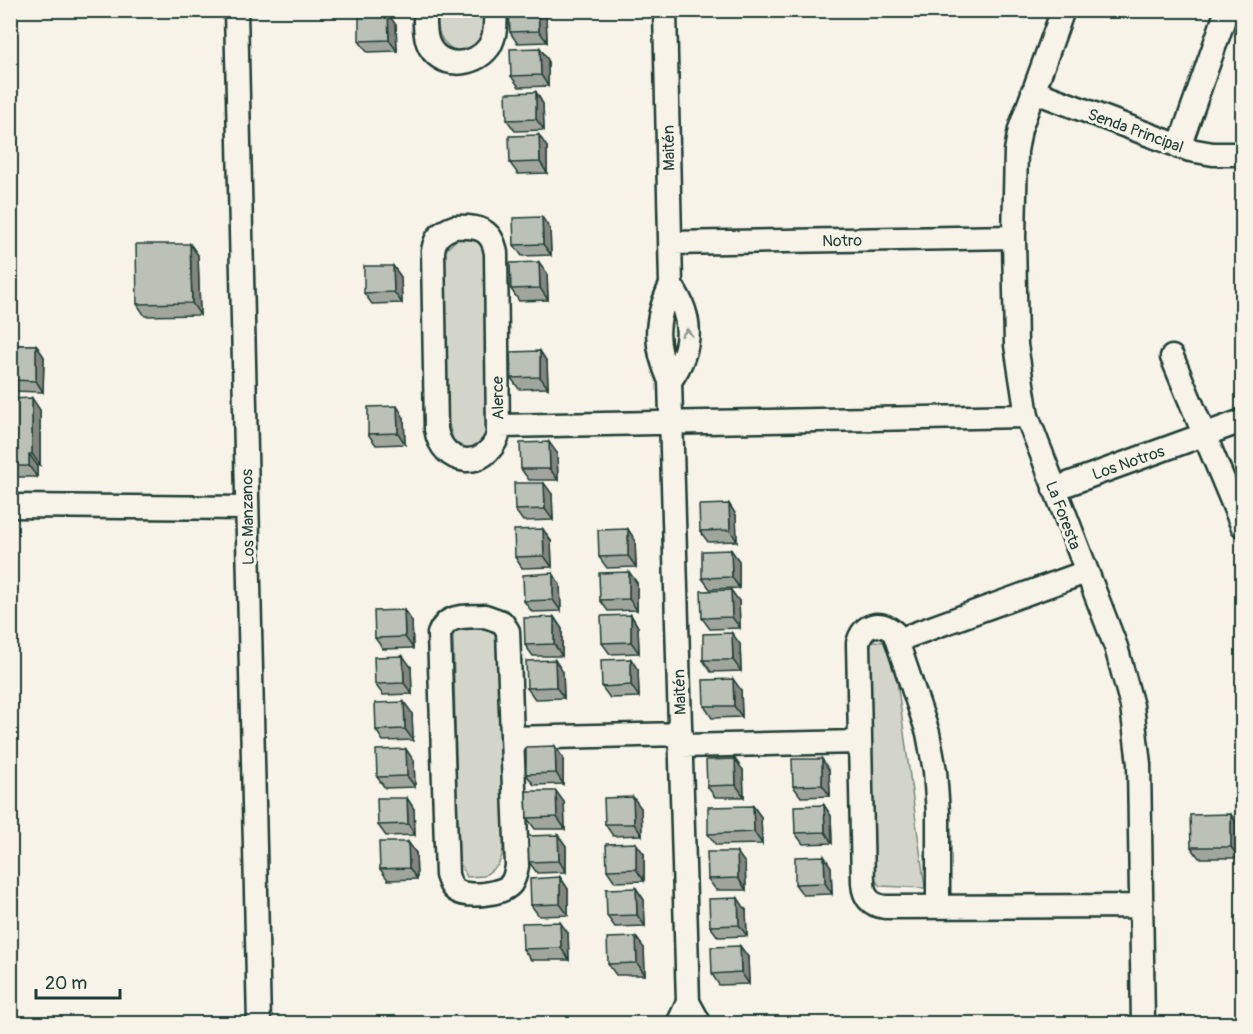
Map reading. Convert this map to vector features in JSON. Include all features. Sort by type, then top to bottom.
[{"type":"street","name":"Los Manzanos","points":[[236,10],[259,1023]]},
{"type":"street","points":[[425,10],[428,46],[440,58],[457,63],[474,59],[489,47],[496,27],[495,10]]},
{"type":"street","name":"Maitén","points":[[665,10],[672,285],[685,310],[688,338],[679,368],[670,381]]},
{"type":"street","name":"La Foresta","points":[[1063,10],[1020,129],[1016,151],[1014,237],[1016,345],[1027,416],[1116,647],[1132,706],[1139,764],[1143,1023]]},
{"type":"street","points":[[1179,147],[1226,13]]},
{"type":"street","name":"Senda Principal","points":[[1033,91],[1179,147],[1202,153],[1242,154]]},
{"type":"street","name":"Alerce","points":[[454,227],[479,229],[490,234],[494,243],[498,426],[498,435],[490,450],[474,459],[456,458],[449,455],[438,440],[433,251],[434,242],[440,234],[454,227]]},
{"type":"street","name":"Notro","points":[[670,243],[1014,237]]},
{"type":"street","name":"Maitén","points":[[672,285],[659,315],[657,331],[658,348],[670,381],[672,424],[688,1002],[678,1023]]},
{"type":"street","points":[[1172,357],[1242,525]]},
{"type":"street","points":[[498,426],[1027,416]]},
{"type":"street","name":"Los Notros","points":[[1054,489],[1242,421]]},
{"type":"street","points":[[10,506],[247,508]]},
{"type":"street","points":[[898,640],[1086,572]]},
{"type":"street","points":[[454,617],[494,618],[502,622],[508,631],[512,738],[516,875],[512,884],[500,892],[465,894],[458,892],[452,887],[447,875],[439,634],[442,626],[454,617]]},
{"type":"street","points":[[938,906],[938,813],[935,771],[928,733],[894,632],[880,624],[873,625],[865,628],[858,643],[864,892],[868,901],[877,905],[938,906],[1141,906]]},
{"type":"street","points":[[512,738],[860,742]]},
{"type":"street","name":"Maitén","points":[[688,1002],[700,1023]]},
{"type":"shaded area","points":[[437,11],[483,11],[482,40],[475,48],[460,54],[453,50],[441,37]]},
{"type":"shaded area","points":[[459,237],[476,238],[485,250],[488,443],[474,449],[460,448],[453,439],[445,411],[443,266],[445,251]]},
{"type":"shaded area","points":[[490,621],[495,630],[507,814],[502,856],[498,865],[484,876],[467,877],[458,859],[453,634],[458,625]]},
{"type":"shaded area","points":[[873,641],[885,642],[893,651],[925,888],[880,886],[870,874],[868,651]]},
{"type":"building","points":[[509,10],[538,10],[539,31],[510,32]]},
{"type":"building","points":[[359,14],[388,14],[389,40],[359,41]]},
{"type":"building","points":[[540,48],[541,75],[511,76],[510,49]]},
{"type":"building","points":[[536,92],[536,119],[507,120],[506,93]]},
{"type":"building","points":[[539,135],[540,162],[510,163],[509,136]]},
{"type":"building","points":[[542,217],[543,244],[514,245],[513,218]]},
{"type":"building","points":[[136,244],[190,244],[192,303],[137,304]]},
{"type":"building","points":[[539,262],[540,288],[511,289],[510,263]]},
{"type":"building","points":[[364,266],[393,266],[394,292],[364,293]]},
{"type":"building","points":[[10,345],[36,345],[36,381],[10,380]]},
{"type":"building","points":[[540,351],[540,377],[511,378],[510,352]]},
{"type":"building","points":[[32,398],[32,454],[29,454],[29,466],[10,466],[10,399]]},
{"type":"building","points":[[397,406],[398,433],[368,434],[368,407]]},
{"type":"building","points":[[549,442],[550,469],[521,469],[520,443]]},
{"type":"building","points":[[514,483],[544,483],[545,509],[515,510]]},
{"type":"building","points":[[729,504],[730,530],[700,531],[699,505]]},
{"type":"building","points":[[543,529],[544,556],[515,557],[514,530]]},
{"type":"building","points":[[628,529],[628,556],[599,557],[598,530]]},
{"type":"building","points":[[731,550],[732,577],[702,578],[702,551]]},
{"type":"building","points":[[629,572],[629,599],[600,600],[599,573]]},
{"type":"building","points":[[553,573],[553,600],[524,601],[523,575]]},
{"type":"building","points":[[731,590],[732,617],[702,618],[701,591]]},
{"type":"building","points":[[404,610],[405,637],[375,638],[374,611]]},
{"type":"building","points":[[631,615],[631,642],[602,643],[601,616]]},
{"type":"building","points":[[554,617],[554,644],[525,645],[524,618]]},
{"type":"building","points":[[732,633],[733,660],[703,660],[703,634]]},
{"type":"building","points":[[403,656],[404,683],[375,684],[374,657]]},
{"type":"building","points":[[631,659],[631,685],[602,687],[601,660]]},
{"type":"building","points":[[555,660],[556,687],[527,688],[526,661]]},
{"type":"building","points":[[733,679],[734,706],[704,706],[703,680]]},
{"type":"building","points":[[404,702],[405,729],[376,730],[375,703]]},
{"type":"building","points":[[555,746],[556,773],[526,774],[526,747]]},
{"type":"building","points":[[406,749],[407,776],[377,777],[376,750]]},
{"type":"building","points":[[735,759],[736,785],[707,786],[706,760]]},
{"type":"building","points":[[792,759],[822,759],[822,785],[793,786]]},
{"type":"building","points":[[526,791],[556,791],[557,817],[527,818]]},
{"type":"building","points":[[633,797],[634,824],[605,824],[604,798]]},
{"type":"building","points":[[377,798],[407,798],[408,824],[378,825]]},
{"type":"building","points":[[824,805],[825,832],[795,833],[794,806]]},
{"type":"building","points":[[753,806],[754,832],[708,834],[708,807]]},
{"type":"building","points":[[1231,814],[1231,847],[1191,847],[1190,815]]},
{"type":"building","points":[[558,835],[559,861],[529,862],[528,836]]},
{"type":"building","points":[[379,842],[408,842],[409,868],[380,869]]},
{"type":"building","points":[[636,843],[636,869],[607,870],[606,844]]},
{"type":"building","points":[[707,852],[737,852],[738,878],[708,879]]},
{"type":"building","points":[[824,856],[825,883],[795,884],[795,857]]},
{"type":"building","points":[[560,877],[560,904],[531,905],[530,879]]},
{"type":"building","points":[[636,888],[637,915],[607,916],[606,889]]},
{"type":"building","points":[[738,898],[739,925],[710,926],[709,899]]},
{"type":"building","points":[[560,922],[561,948],[523,949],[522,923]]},
{"type":"building","points":[[636,937],[637,963],[608,964],[607,938]]},
{"type":"building","points":[[740,946],[741,972],[712,974],[711,947]]}]
